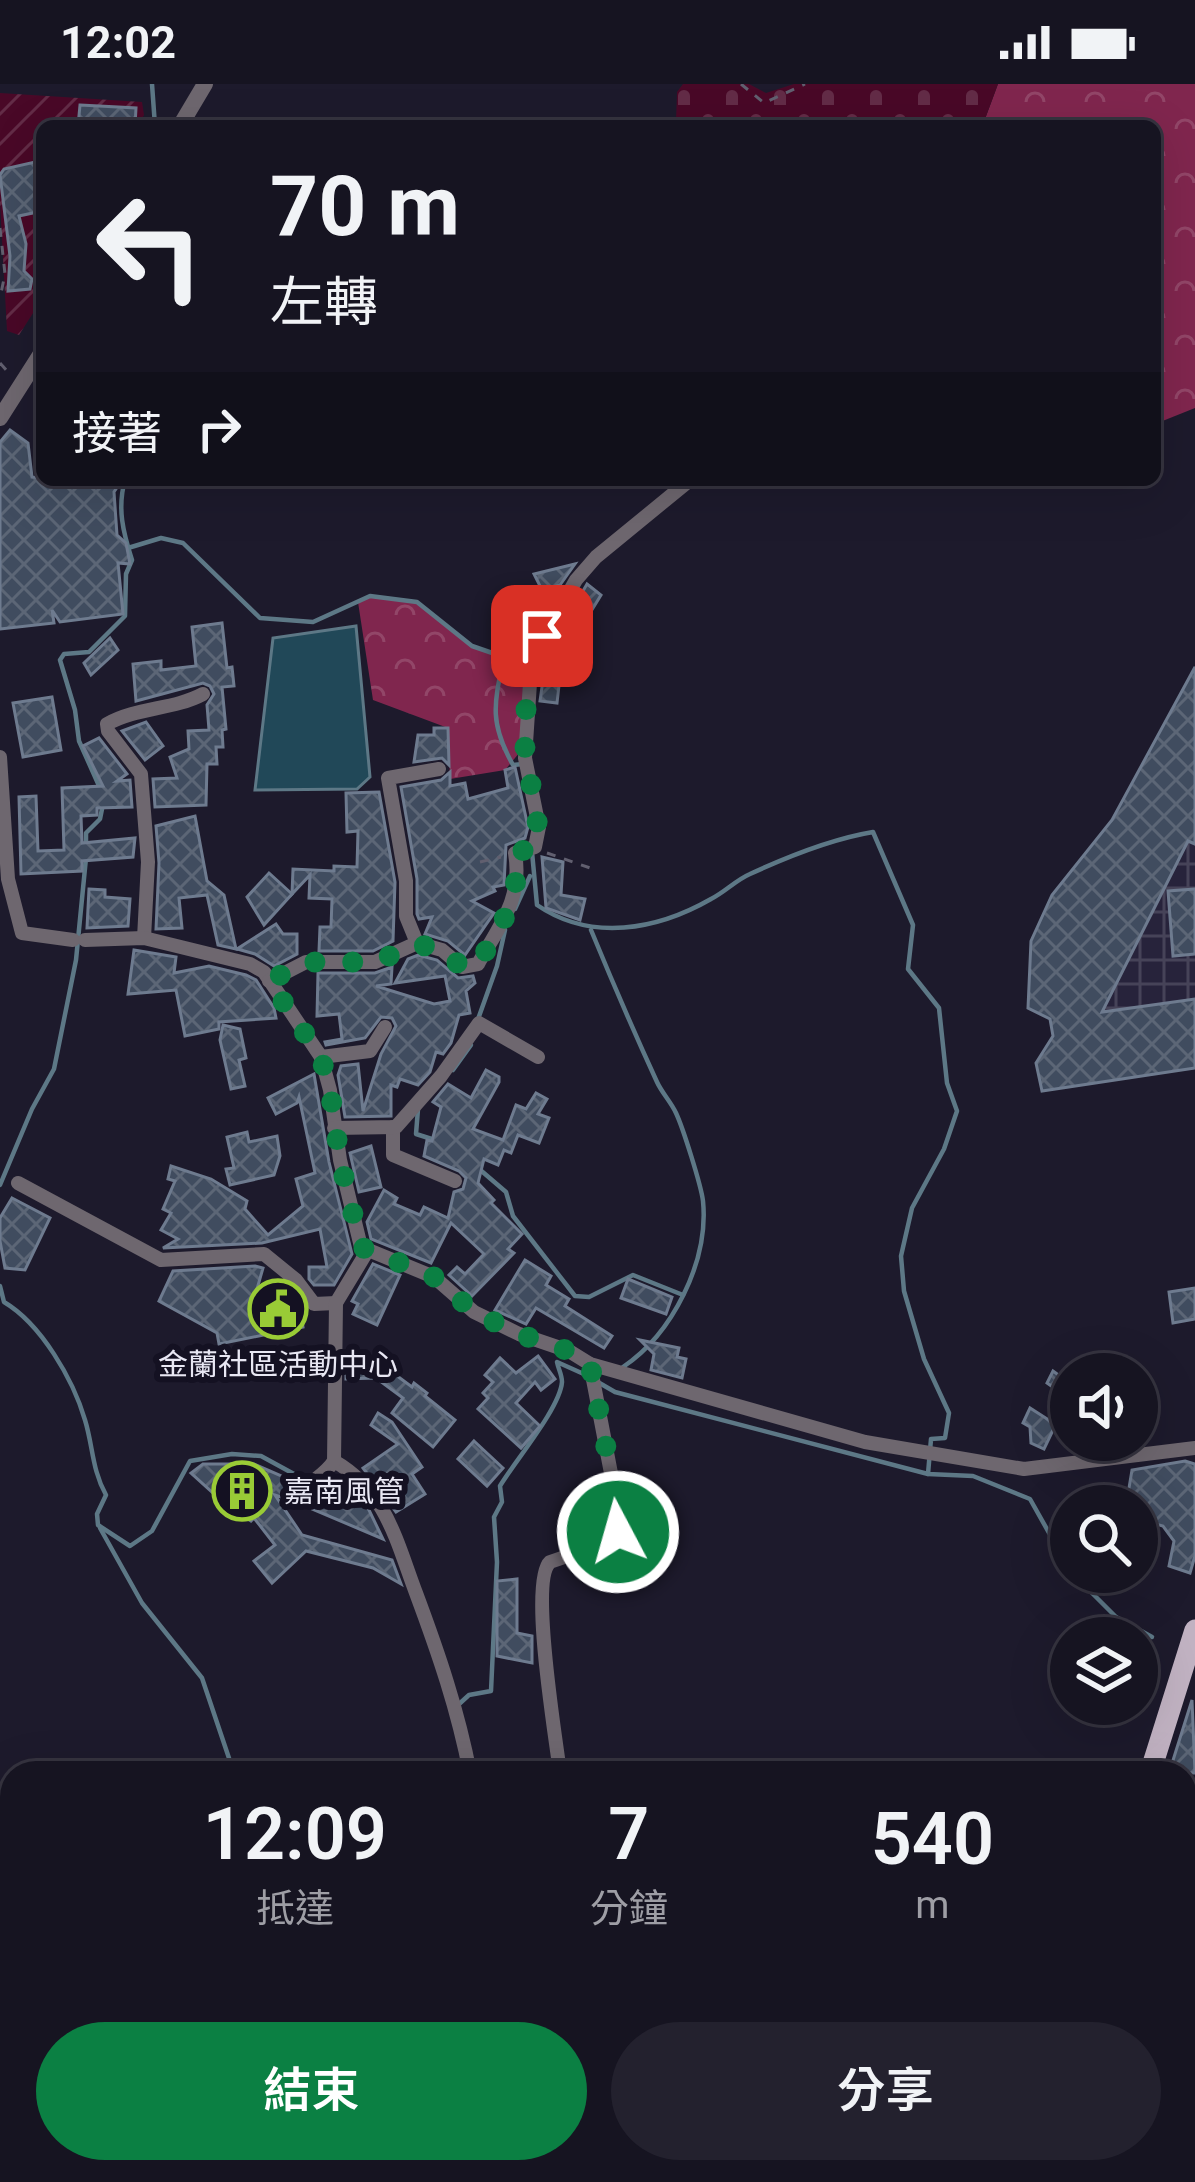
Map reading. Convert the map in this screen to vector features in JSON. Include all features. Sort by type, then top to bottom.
[{"type":"main road","points":[[1154,1761],[1195,1630]]},
{"type":"street","points":[[184,120],[205,84]]},
{"type":"street","points":[[0,418],[36,361]]},
{"type":"street","points":[[269,981],[306,962],[375,962],[417,944],[442,950],[462,967],[478,964],[508,917],[518,882],[515,853],[535,847],[539,827],[526,758],[537,648],[551,617],[586,569],[683,486]]},
{"type":"street","points":[[144,938],[148,862],[141,774],[107,724],[122,715],[188,702],[203,694]]},
{"type":"street","points":[[0,757],[8,879],[22,933],[79,940],[144,938],[250,964],[269,981],[321,1057],[361,1247],[434,1277],[474,1312],[590,1364],[865,1442],[1024,1469],[1195,1448]]},
{"type":"street","points":[[417,944],[406,916],[406,881],[388,778],[439,769]]},
{"type":"street","points":[[455,1181],[393,1155],[393,1127],[441,1076],[479,1023],[538,1057]]},
{"type":"street","points":[[321,1057],[370,1051],[385,1027]]},
{"type":"street","points":[[334,1128],[393,1127]]},
{"type":"street","points":[[19,1183],[160,1260],[264,1254],[296,1280],[314,1304],[336,1303]]},
{"type":"street","points":[[295,1502],[304,1486],[334,1461],[336,1303],[368,1250]]},
{"type":"street","points":[[558,1761],[547,1676],[543,1569],[550,1562],[614,1540],[620,1520],[590,1364]]},
{"type":"street","points":[[334,1461],[355,1473],[392,1523],[447,1676],[467,1761]]},
{"type":"path","points":[[741,84],[764,103],[805,84]]},
{"type":"path","points":[[0,228],[4,274],[0,298]]},
{"type":"path","points":[[535,847],[593,869]]},
{"type":"path","points":[[480,862],[515,853]]},
{"type":"shaded area","points":[[1112,820],[1195,844],[1195,1068],[1042,1091],[1036,1063],[1053,1035],[1031,941],[1052,895]]},
{"type":"green space","points":[[683,84],[749,84],[766,93],[794,84],[998,84],[983,120],[676,120],[677,92]]},
{"type":"green space","points":[[998,84],[1195,84],[1195,408],[1161,422],[1161,120],[985,119]]},
{"type":"green space","points":[[0,93],[142,102],[141,120],[36,120],[36,308],[19,335],[7,331]]},
{"type":"green space","points":[[370,596],[417,602],[472,646],[504,657],[527,656],[520,752],[505,770],[450,779],[448,728],[373,700],[358,602]]},
{"type":"water","points":[[356,626],[370,777],[357,789],[255,790],[273,638]]},
{"type":"building","points":[[80,105],[136,108],[135,120],[79,120]]},
{"type":"building","points":[[35,162],[36,212],[19,216],[30,289],[8,291],[10,256],[0,175],[4,169]]},
{"type":"building","points":[[10,430],[28,443],[36,486],[118,486],[114,492],[117,535],[126,543],[130,564],[118,563],[123,614],[60,622],[52,610],[54,623],[0,629],[0,442]]},
{"type":"building","points":[[575,564],[560,585],[542,590],[534,574]]},
{"type":"building","points":[[587,584],[601,595],[566,652],[552,645]]},
{"type":"building","points":[[222,623],[234,686],[222,687],[226,729],[222,730],[223,747],[216,747],[217,764],[207,764],[206,805],[155,807],[153,779],[177,778],[170,757],[189,749],[188,731],[209,730],[207,705],[214,694],[203,683],[136,701],[133,664],[161,661],[161,670],[196,666],[192,627]]},
{"type":"building","points":[[110,638],[118,650],[91,675],[84,663]]},
{"type":"building","points":[[545,666],[561,668],[557,703],[540,701]]},
{"type":"building","points":[[1195,667],[1195,844],[1188,841],[1102,1012],[1195,999],[1195,1068],[1042,1091],[1036,1063],[1053,1036],[1050,1019],[1028,1008],[1031,941],[1052,895],[1112,820]]},
{"type":"building","points":[[52,697],[61,750],[23,757],[13,703]]},
{"type":"building","points":[[146,722],[163,746],[145,760],[122,731]]},
{"type":"building","points":[[434,728],[448,728],[449,765],[442,758],[414,762],[418,735],[434,735]]},
{"type":"building","points":[[99,738],[127,774],[117,781],[130,780],[132,807],[97,808],[97,815],[81,816],[82,843],[135,838],[133,857],[82,861],[82,871],[21,874],[19,797],[36,796],[38,851],[64,850],[62,788],[103,786],[83,746]]},
{"type":"building","points":[[515,767],[528,827],[525,838],[506,845],[504,885],[472,901],[494,913],[465,955],[448,941],[425,934],[432,917],[419,919],[417,914],[417,879],[401,787],[441,780],[450,772],[450,786],[465,783],[468,799],[508,788],[505,770]]},
{"type":"building","points":[[379,792],[395,882],[393,941],[373,951],[319,951],[320,927],[331,927],[332,899],[309,898],[310,875],[292,894],[293,869],[357,867],[358,831],[347,832],[346,793]]},
{"type":"building","points":[[195,816],[207,881],[224,895],[236,949],[218,945],[207,895],[179,898],[182,928],[156,929],[156,826]]},
{"type":"building","points":[[542,857],[563,862],[561,895],[585,899],[580,920],[546,908]]},
{"type":"building","points":[[269,873],[292,894],[264,925],[247,897]]},
{"type":"building","points":[[89,889],[105,890],[105,897],[130,899],[128,926],[87,928]]},
{"type":"building","points":[[1195,889],[1195,954],[1173,956],[1168,891]]},
{"type":"building","points":[[276,924],[283,934],[297,934],[297,954],[274,966],[237,949]]},
{"type":"building","points":[[134,950],[176,957],[174,973],[209,966],[246,975],[256,980],[276,1018],[219,1022],[219,1029],[185,1036],[176,990],[128,994]]},
{"type":"building","points":[[418,955],[437,960],[458,978],[473,976],[475,983],[466,991],[470,1013],[459,1015],[451,1043],[443,1054],[436,1052],[430,1072],[418,1085],[400,1079],[397,1087],[391,1085],[391,1116],[345,1117],[338,1075],[341,1066],[358,1064],[363,1111],[381,1054],[396,1026],[392,1018],[381,1017],[365,1038],[326,1045],[342,1039],[339,1014],[317,1016],[318,973],[375,973],[392,967],[391,984],[376,986],[434,1004],[450,1001],[445,976],[395,983],[408,959]]},
{"type":"building","points":[[223,1025],[240,1029],[246,1058],[239,1060],[245,1086],[231,1089],[220,1040]]},
{"type":"building","points":[[486,1070],[499,1077],[499,1082],[473,1129],[503,1140],[516,1105],[526,1109],[536,1093],[547,1099],[538,1114],[549,1118],[539,1143],[518,1135],[511,1153],[504,1150],[498,1165],[484,1159],[478,1183],[522,1234],[508,1249],[514,1253],[472,1296],[449,1275],[457,1267],[465,1274],[484,1254],[451,1223],[431,1263],[371,1239],[367,1222],[384,1190],[397,1198],[394,1204],[420,1215],[424,1207],[448,1218],[454,1192],[463,1189],[466,1178],[424,1156],[441,1107],[433,1102],[448,1084],[471,1098]]},
{"type":"building","points":[[314,1074],[352,1254],[334,1285],[314,1285],[309,1279],[309,1267],[327,1267],[320,1229],[262,1243],[163,1248],[178,1239],[161,1230],[171,1213],[163,1209],[175,1181],[168,1179],[171,1166],[211,1179],[247,1201],[245,1209],[268,1235],[303,1206],[296,1179],[315,1173],[299,1097],[297,1103],[276,1114],[268,1098]]},
{"type":"building","points":[[247,1132],[249,1142],[277,1136],[280,1156],[274,1175],[230,1185],[226,1169],[234,1168],[227,1137]]},
{"type":"building","points":[[371,1146],[381,1187],[359,1192],[350,1153]]},
{"type":"building","points":[[12,1198],[50,1218],[25,1270],[5,1268],[0,1241],[0,1218]]},
{"type":"building","points":[[525,1260],[551,1276],[546,1285],[569,1299],[565,1306],[612,1336],[604,1348],[536,1308],[526,1324],[495,1310]]},
{"type":"building","points":[[373,1264],[400,1275],[377,1325],[353,1314],[358,1304],[352,1301]]},
{"type":"building","points":[[263,1268],[255,1296],[291,1293],[300,1304],[303,1327],[219,1344],[217,1333],[159,1301],[173,1271]]},
{"type":"building","points":[[628,1279],[672,1297],[666,1314],[621,1298]]},
{"type":"building","points":[[1195,1288],[1195,1319],[1173,1323],[1169,1292]]},
{"type":"building","points":[[640,1340],[679,1348],[677,1357],[686,1359],[682,1378],[651,1370],[654,1354]]},
{"type":"building","points":[[538,1356],[555,1379],[541,1390],[535,1382],[516,1403],[540,1426],[521,1448],[478,1409],[493,1382],[485,1375],[500,1358],[516,1373]]},
{"type":"building","points":[[381,1364],[412,1387],[414,1383],[455,1420],[433,1447],[392,1413],[403,1398],[376,1378],[346,1379],[346,1366]]},
{"type":"building","points":[[1030,1408],[1050,1421],[1044,1449],[1031,1443],[1030,1427],[1023,1423]]},
{"type":"building","points":[[378,1413],[392,1422],[422,1467],[412,1474],[425,1494],[396,1512],[363,1468],[398,1444],[371,1425]]},
{"type":"building","points":[[474,1441],[503,1468],[487,1486],[458,1459]]},
{"type":"building","points":[[1185,1461],[1195,1464],[1195,1556],[1190,1573],[1169,1566],[1174,1541],[1158,1525],[1158,1485],[1130,1485],[1132,1470]]},
{"type":"building","points":[[203,1464],[254,1464],[295,1482],[284,1498],[275,1495],[302,1535],[392,1560],[401,1584],[373,1568],[306,1551],[272,1583],[254,1561],[275,1545],[254,1518],[251,1521],[223,1502],[191,1473]]},
{"type":"building","points":[[336,1476],[368,1508],[383,1539],[305,1506]]},
{"type":"building","points":[[517,1579],[517,1633],[532,1636],[532,1663],[497,1656],[497,1581]]},
{"type":"building","points":[[1192,1700],[1195,1761],[1173,1761]]},
{"type":"waterway","points":[[152,84],[155,120]]},
{"type":"waterway","points":[[100,788],[79,741],[60,660],[64,654],[89,652],[125,616],[126,574],[132,560],[122,520],[124,486]]},
{"type":"waterway","points":[[128,548],[161,538],[183,543],[260,618],[313,622],[370,596],[417,602],[472,646],[504,657],[497,724],[513,765],[523,764]]},
{"type":"waterway","points":[[86,847],[86,833],[100,819],[103,804]]},
{"type":"waterway","points":[[532,852],[537,905],[579,924],[624,928],[690,910],[780,861],[873,832],[913,925],[908,969],[939,1008],[947,1083],[957,1111],[944,1149],[912,1208],[901,1256],[904,1291],[924,1359],[949,1413],[945,1438],[931,1439],[928,1474],[973,1476],[1030,1499],[1050,1535]]},
{"type":"waterway","points":[[0,1185],[54,1069],[76,960],[86,858]]},
{"type":"waterway","points":[[515,909],[530,876]]},
{"type":"waterway","points":[[477,1022],[505,930]]},
{"type":"waterway","points":[[591,930],[657,1082],[679,1120],[703,1201],[700,1248],[684,1294],[657,1336],[623,1367]]},
{"type":"waterway","points":[[453,1070],[471,1045]]},
{"type":"waterway","points":[[418,1109],[416,1134],[438,1141]]},
{"type":"waterway","points":[[478,1168],[506,1192],[513,1216],[575,1296],[589,1297],[633,1275],[683,1295]]},
{"type":"waterway","points":[[0,1286],[4,1302],[43,1338],[72,1387],[106,1495],[97,1514],[98,1525],[130,1546],[152,1531],[190,1461],[232,1454],[261,1456],[305,1480]]},
{"type":"waterway","points":[[458,1705],[469,1695],[491,1691],[497,1562],[494,1517],[502,1502],[500,1486],[554,1406],[562,1382],[557,1362],[586,1375]]},
{"type":"waterway","points":[[596,1381],[615,1392],[928,1474]]},
{"type":"waterway","points":[[100,1528],[142,1603],[202,1678],[230,1761]]},
{"type":"waterway","points":[[1092,1593],[1116,1617]]},
{"type":"place","name":"金蘭社區活動中心","points":[[278,1309]]},
{"type":"place","name":"嘉南風管","points":[[242,1491]]},
{"type":"route","points":[[542,636],[530,683],[526,758],[539,827],[535,847],[515,853],[518,882],[508,917],[478,964],[462,967],[442,950],[417,944],[375,962],[306,962],[269,981],[321,1057],[361,1247],[434,1277],[474,1312],[590,1364],[620,1520],[618,1532]]}]
